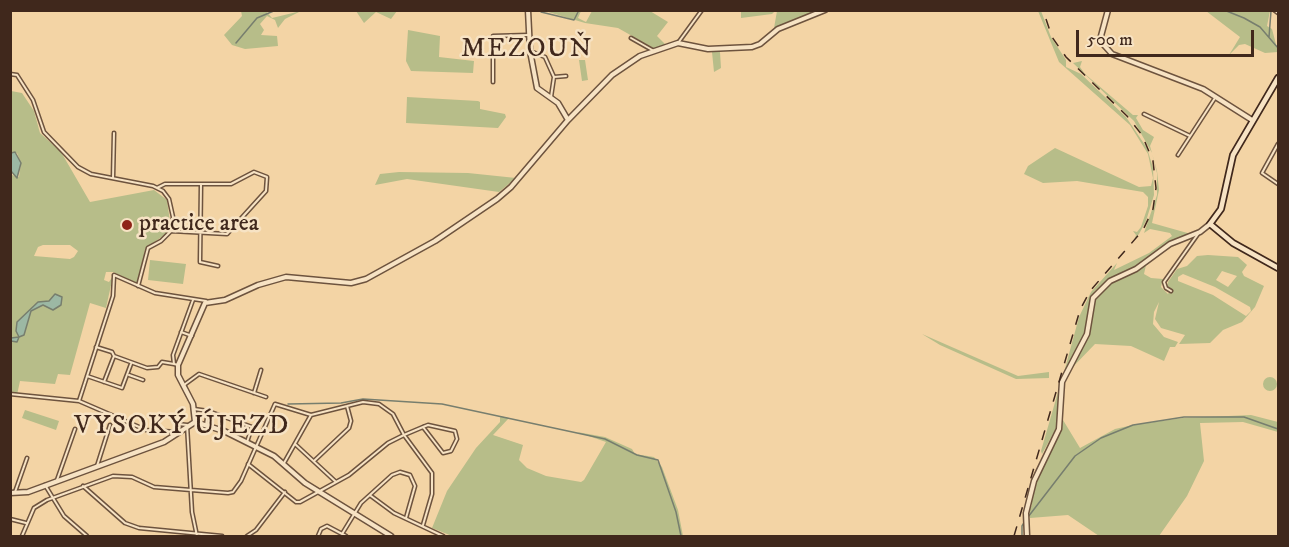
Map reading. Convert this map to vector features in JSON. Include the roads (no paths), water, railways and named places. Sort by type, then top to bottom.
[{"type":"main road","points":[[1278,82],[1252,120],[1233,155],[1221,209],[1210,224],[1233,243],[1278,268]]},
{"type":"street","points":[[528,10],[528,35],[537,88],[563,108],[568,120]]},
{"type":"street","points":[[678,43],[702,10]]},
{"type":"street","points":[[79,401],[113,296],[114,275],[155,293],[208,302],[225,300],[270,281],[291,277],[355,283],[417,251],[465,222],[511,187],[568,120],[620,68],[654,51],[678,43],[708,49],[752,47],[788,24],[825,10]]},
{"type":"street","points":[[1108,10],[1101,36],[1107,50],[1126,61],[1193,85],[1252,120]]},
{"type":"street","points":[[1274,10],[1278,13]]},
{"type":"street","points":[[493,82],[493,36],[528,35]]},
{"type":"street","points":[[631,38],[654,51]]},
{"type":"street","points":[[530,51],[545,57],[554,76],[551,97]]},
{"type":"street","points":[[10,74],[17,75],[33,100],[44,132],[72,162],[91,174],[157,188],[166,195],[171,205],[171,231],[161,241],[148,248],[138,286]]},
{"type":"street","points":[[554,76],[566,76]]},
{"type":"street","points":[[1178,155],[1215,98]]},
{"type":"street","points":[[1144,114],[1190,136]]},
{"type":"street","points":[[113,179],[114,133]]},
{"type":"street","points":[[1278,144],[1262,173],[1278,184]]},
{"type":"street","points":[[157,188],[165,184],[234,183],[257,171],[267,177],[269,186],[230,232],[223,235],[171,231]]},
{"type":"street","points":[[201,184],[200,262],[218,266]]},
{"type":"street","points":[[1171,291],[1166,288],[1164,282],[1200,232],[1210,224]]},
{"type":"street","points":[[1027,537],[1026,513],[1034,481],[1059,429],[1062,382],[1089,327],[1091,303],[1102,287],[1136,269],[1170,244],[1200,232]]},
{"type":"street","points":[[193,300],[173,355],[178,375],[194,409],[195,422]]},
{"type":"street","points":[[176,364],[192,336],[202,306],[208,302]]},
{"type":"street","points":[[181,332],[192,336]]},
{"type":"street","points":[[96,346],[112,352],[114,356],[147,368],[158,367],[162,362],[176,364]]},
{"type":"street","points":[[104,382],[114,356]]},
{"type":"street","points":[[87,376],[122,388],[129,375],[131,362]]},
{"type":"street","points":[[254,393],[261,370]]},
{"type":"street","points":[[184,385],[200,374],[266,397]]},
{"type":"street","points":[[129,375],[143,380]]},
{"type":"street","points":[[10,394],[79,401],[146,430],[178,432]]},
{"type":"street","points":[[22,537],[34,508],[52,498],[118,475],[154,487],[233,492],[275,404],[311,415],[367,402],[383,406],[396,417],[404,435],[429,465],[433,477],[430,503],[423,525]]},
{"type":"street","points":[[315,461],[349,428],[347,406]]},
{"type":"street","points":[[194,409],[208,411],[252,427],[247,442]]},
{"type":"street","points":[[206,424],[208,411]]},
{"type":"street","points":[[284,463],[311,415]]},
{"type":"street","points":[[195,422],[206,424],[247,442],[284,463],[319,492],[391,537]]},
{"type":"street","points":[[13,493],[45,486],[164,442],[195,422]]},
{"type":"street","points":[[97,466],[110,425]]},
{"type":"street","points":[[248,464],[298,502],[336,482],[379,448],[423,427],[432,425],[455,431],[458,439],[451,451],[443,453],[423,427]]},
{"type":"street","points":[[188,428],[192,512],[197,536]]},
{"type":"street","points":[[56,482],[75,429]]},
{"type":"street","points":[[295,444],[336,482]]},
{"type":"street","points":[[13,493],[27,458]]},
{"type":"street","points":[[342,534],[352,514],[394,473],[407,473],[415,486],[406,518]]},
{"type":"street","points":[[45,486],[64,516],[87,537]]},
{"type":"street","points":[[83,486],[125,524],[197,536],[222,537]]},
{"type":"street","points":[[247,537],[256,530],[285,492]]},
{"type":"street","points":[[371,496],[389,510],[443,537]]},
{"type":"street","points":[[10,519],[27,523]]},
{"type":"street","points":[[318,537],[321,529],[327,526],[346,537]]},
{"type":"waterway","points":[[236,43],[257,18],[276,10]]},
{"type":"waterway","points":[[541,12],[574,20],[579,10]]},
{"type":"waterway","points":[[1224,10],[1260,27],[1278,48]]},
{"type":"waterway","points":[[1269,37],[1271,11]]},
{"type":"waterway","points":[[288,404],[341,403],[363,399],[442,404],[605,439],[637,455],[658,460],[676,512],[681,536]]},
{"type":"waterway","points":[[1028,517],[1075,456],[1101,438],[1133,425],[1184,417],[1244,417],[1278,429]]},
{"type":"waterway","points":[[1022,536],[1022,526],[1025,521]]},
{"type":"railway","points":[[1014,536],[1080,310],[1090,291],[1143,230],[1153,209],[1156,188],[1153,161],[1142,135],[1127,116],[1066,57],[1052,37],[1043,10]]},
{"type":"place","name":"practice area","points":[[127,225]]},
{"type":"district","name":"MEZOUŇ","points":[[527,50]]},
{"type":"district","name":"VYSOKÝ ÚJEZD","points":[[182,427]]}]
